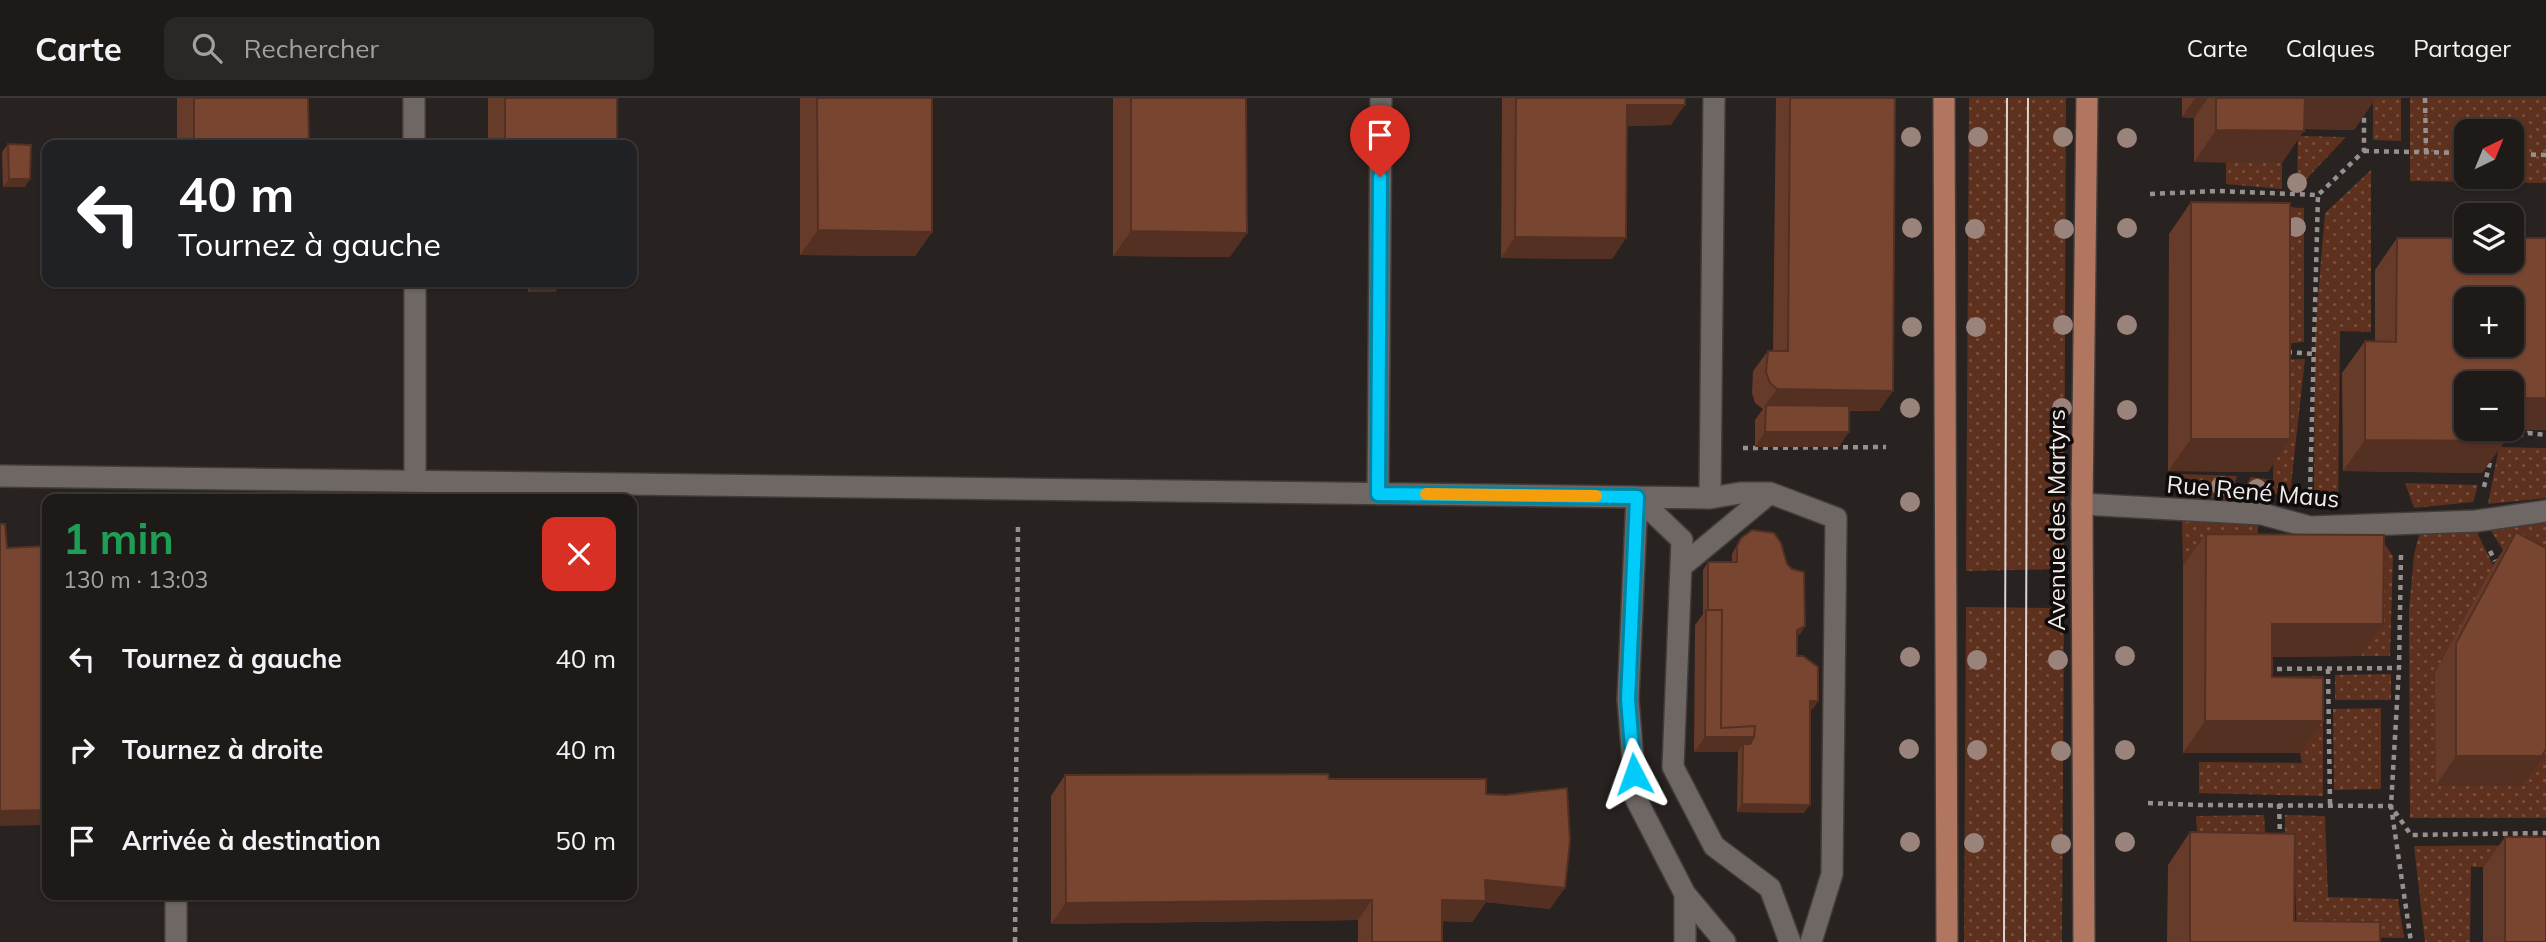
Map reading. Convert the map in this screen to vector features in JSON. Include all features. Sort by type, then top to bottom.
[{"type":"main road","points":[[1944,98],[1947,942]]},
{"type":"main road","name":"Avenue des Martyrs","points":[[2084,942],[2082,505],[2087,98]]},
{"type":"street","points":[[414,98],[414,140]]},
{"type":"street","points":[[1378,494],[1381,98]]},
{"type":"street","points":[[1710,498],[1714,98]]},
{"type":"street","points":[[415,287],[415,481]]},
{"type":"street","points":[[0,476],[186,488],[415,481],[1710,498],[1741,493],[1770,493],[1836,518],[1832,874],[1811,942]]},
{"type":"street","points":[[1681,566],[1770,493]]},
{"type":"street","points":[[1637,497],[1682,540],[1672,766],[1714,846],[1770,888],[1790,942]]},
{"type":"street","points":[[1637,497],[1628,699],[1636,799],[1685,894],[1726,942]]},
{"type":"street","name":"Rue René Maus","points":[[2082,505],[2262,514],[2310,527],[2476,521],[2546,511]]},
{"type":"street","points":[[1685,894],[1685,942]]},
{"type":"street","points":[[176,900],[176,942]]},
{"type":"path","points":[[2425,98],[2426,153]]},
{"type":"path","points":[[2364,111],[2364,151]]},
{"type":"path","points":[[2310,527],[2309,470],[2318,195],[2364,151],[2454,153]]},
{"type":"path","points":[[2524,154],[2546,155]]},
{"type":"path","points":[[2150,194],[2218,191],[2318,195]]},
{"type":"path","points":[[2279,352],[2314,354]]},
{"type":"path","points":[[2495,443],[2528,433],[2546,435]]},
{"type":"path","points":[[1711,449],[1886,447]]},
{"type":"path","points":[[2476,521],[2492,456]]},
{"type":"path","points":[[1015,942],[1018,489]]},
{"type":"path","points":[[2402,523],[2399,668],[2391,806],[2412,942]]},
{"type":"path","points":[[2262,669],[2399,668]]},
{"type":"path","points":[[2328,669],[2330,805]]},
{"type":"path","points":[[2148,803],[2200,806],[2391,806]]},
{"type":"path","points":[[2279,804],[2280,845]]},
{"type":"path","points":[[2391,806],[2411,835],[2546,833]]},
{"type":"shaded area","points":[[1969,98],[2066,98],[2064,569],[1966,571]]},
{"type":"shaded area","points":[[2373,98],[2401,98],[2401,141],[2373,140]]},
{"type":"shaded area","points":[[2410,98],[2546,98],[2546,183],[2524,183],[2524,119],[2454,119],[2454,182],[2410,181]]},
{"type":"shaded area","points":[[2298,136],[2346,137],[2297,189]]},
{"type":"shaded area","points":[[2226,162],[2282,163],[2282,189],[2226,184]]},
{"type":"shaded area","points":[[2371,170],[2371,332],[2340,331],[2338,506],[2314,508],[2315,333],[2325,213]]},
{"type":"shaded area","points":[[2256,206],[2304,208],[2304,342],[2282,344]]},
{"type":"shaded area","points":[[2305,359],[2290,494],[2264,494],[2257,506],[2236,503],[2251,477],[2273,480],[2274,402],[2282,360]]},
{"type":"shaded area","points":[[2499,447],[2546,448],[2546,498],[2488,504]]},
{"type":"shaded area","points":[[2181,474],[2237,476],[2230,500],[2180,495]]},
{"type":"shaded area","points":[[2405,483],[2478,485],[2473,502],[2414,508]]},
{"type":"shaded area","points":[[2182,521],[2258,523],[2257,567],[2183,566]]},
{"type":"shaded area","points":[[2546,523],[2546,572],[2506,555],[2488,526]]},
{"type":"shaded area","points":[[2475,528],[2493,565],[2436,785],[2522,786],[2546,751],[2546,818],[2410,818],[2409,610],[2414,554],[2420,532]]},
{"type":"shaded area","points":[[2384,543],[2393,556],[2390,656],[2361,656],[2362,567]]},
{"type":"shaded area","points":[[1966,607],[2064,608],[2062,942],[1964,942]]},
{"type":"shaded area","points":[[2391,674],[2391,700],[2335,700],[2335,675]]},
{"type":"shaded area","points":[[2323,676],[2323,796],[2199,793],[2199,762],[2302,763],[2280,709],[2281,677]]},
{"type":"shaded area","points":[[2381,708],[2381,789],[2334,790],[2333,709]]},
{"type":"shaded area","points":[[2264,815],[2266,845],[2198,848],[2196,816]]},
{"type":"shaded area","points":[[2285,815],[2325,816],[2328,897],[2398,899],[2404,938],[2297,936],[2294,850],[2285,849]]},
{"type":"shaded area","points":[[2546,845],[2546,868],[2471,867],[2470,942],[2425,942],[2414,846]]},
{"type":"building","points":[[194,98],[308,98],[309,140],[194,140]]},
{"type":"building","points":[[505,98],[617,98],[617,140],[505,140]]},
{"type":"building","points":[[817,98],[932,98],[932,232],[818,230]]},
{"type":"building","points":[[1131,98],[1246,98],[1247,233],[1131,231]]},
{"type":"building","points":[[1516,98],[1685,98],[1685,105],[1627,105],[1626,238],[1515,237]]},
{"type":"building","points":[[1790,98],[1895,98],[1893,391],[1777,389],[1770,383],[1766,372],[1768,351],[1788,351]]},
{"type":"building","points":[[2216,98],[2305,98],[2304,131],[2216,130]]},
{"type":"building","points":[[8,144],[31,145],[30,179],[9,179]]},
{"type":"building","points":[[2191,202],[2290,203],[2290,439],[2191,439]]},
{"type":"building","points":[[2397,238],[2454,238],[2454,273],[2524,273],[2524,238],[2546,238],[2546,398],[2524,398],[2524,371],[2454,371],[2454,441],[2365,440],[2365,341],[2396,342]]},
{"type":"building","points":[[1766,405],[1849,406],[1849,432],[1765,432]]},
{"type":"building","points":[[0,524],[5,524],[7,548],[42,546],[42,810],[0,811]]},
{"type":"building","points":[[1752,530],[1774,533],[1781,543],[1787,564],[1792,569],[1804,572],[1805,626],[1797,630],[1797,656],[1803,656],[1818,667],[1818,701],[1810,701],[1810,805],[1742,804],[1743,744],[1750,744],[1755,726],[1721,728],[1722,610],[1708,610],[1708,562],[1737,562],[1737,546],[1741,538]]},
{"type":"building","points":[[2516,532],[2546,548],[2546,749],[2542,756],[2456,756],[2456,643]]},
{"type":"building","points":[[2206,534],[2384,535],[2383,624],[2272,624],[2272,677],[2323,678],[2323,721],[2205,721]]},
{"type":"building","points":[[1706,610],[1722,610],[1721,728],[1755,726],[1754,737],[1705,737]]},
{"type":"building","points":[[1328,774],[1329,779],[1486,779],[1486,794],[1505,795],[1567,788],[1570,841],[1565,888],[1485,880],[1486,901],[1442,900],[1442,942],[1372,942],[1372,900],[1066,903],[1065,775]]},
{"type":"building","points":[[2190,832],[2295,834],[2294,921],[2380,922],[2380,942],[2190,942]]},
{"type":"building","points":[[2505,837],[2546,837],[2546,942],[2505,942]]},
{"type":"tram line","points":[[2004,942],[2007,98]]},
{"type":"tram line","points":[[2025,942],[2028,98]]},
{"type":"slow traffic","points":[[1426,494],[1596,496]]},
{"type":"route","points":[[1380,177],[1378,494],[1637,497],[1628,699],[1634,774]]}]
